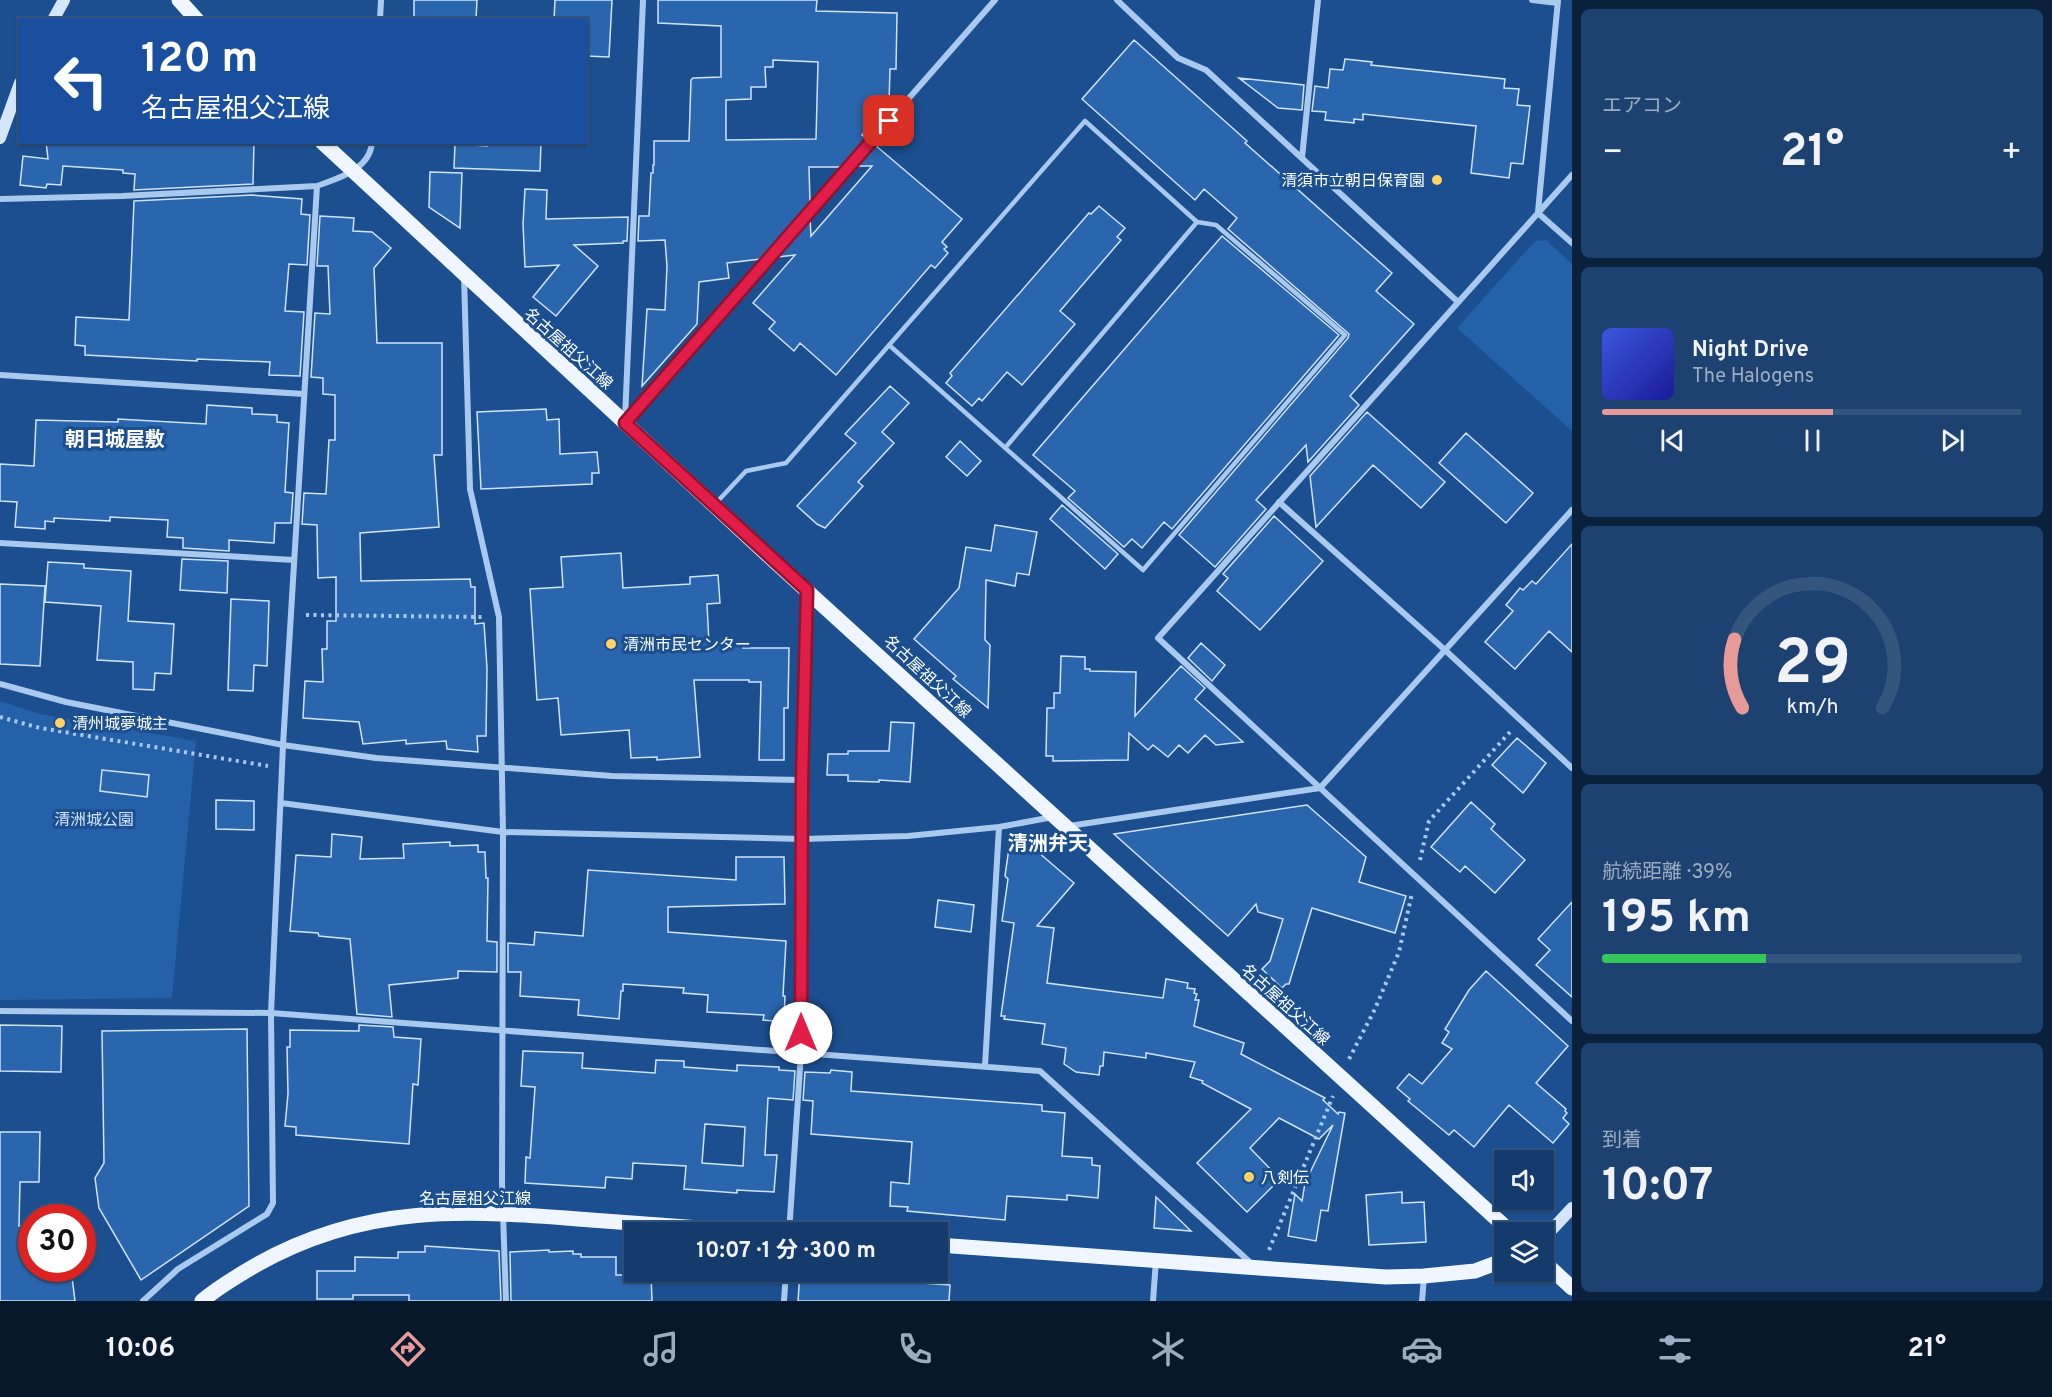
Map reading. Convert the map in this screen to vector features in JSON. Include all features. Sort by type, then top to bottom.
[{"type":"main road","points":[[179,0],[194,18]]},
{"type":"main road","name":"名古屋祖父江線","points":[[324,144],[1059,822],[1500,1222]]},
{"type":"main road","name":"名古屋祖父江線","points":[[202,1301],[216,1289],[270,1257],[314,1237],[366,1222],[426,1214],[502,1213],[624,1222]]},
{"type":"main road","points":[[948,1246],[1386,1277],[1475,1271],[1494,1264]]},
{"type":"main road","points":[[1554,1271],[1572,1288]]},
{"type":"street","points":[[54,18],[64,0]]},
{"type":"street","points":[[380,18],[381,0]]},
{"type":"street","points":[[625,423],[644,0]]},
{"type":"street","points":[[625,423],[995,0]]},
{"type":"street","points":[[1117,0],[1178,58],[1206,70],[1458,302]]},
{"type":"street","points":[[1302,158],[1318,0]]},
{"type":"street","points":[[1532,0],[1558,1],[1538,213]]},
{"type":"street","points":[[0,138],[18,88]]},
{"type":"street","points":[[0,199],[122,196],[316,186],[353,172],[371,152],[372,144]]},
{"type":"street","points":[[1572,175],[1158,638],[1572,1021]]},
{"type":"street","points":[[143,1301],[178,1269],[267,1214],[273,1203],[271,1013],[283,746],[316,186]]},
{"type":"street","points":[[1538,213],[1572,243]]},
{"type":"street","points":[[464,275],[470,489],[499,617],[503,832],[502,1213],[506,1301]]},
{"type":"street","points":[[0,375],[304,394]]},
{"type":"street","points":[[1279,502],[1572,768]]},
{"type":"street","points":[[280,802],[503,832],[802,839],[908,836],[1059,822],[1320,788],[1572,510]]},
{"type":"street","points":[[0,543],[294,560]]},
{"type":"street","points":[[790,1222],[801,1053],[802,780],[807,590]]},
{"type":"street","points":[[0,684],[66,702],[283,746],[376,758],[612,776],[802,780]]},
{"type":"street","points":[[985,1066],[999,827]]},
{"type":"street","points":[[0,1011],[271,1013],[1040,1071],[1258,1268]]},
{"type":"street","points":[[1554,1227],[1572,1208]]},
{"type":"street","points":[[1153,1301],[1156,1260]]},
{"type":"street","points":[[1422,1301],[1424,1276]]},
{"type":"street","points":[[784,1301],[785,1282]]},
{"type":"lane","points":[[714,505],[746,471],[786,463],[889,345],[1085,122],[1197,222],[1216,225],[1345,335],[1143,570],[889,345]]},
{"type":"lane","points":[[1005,448],[1197,222]]},
{"type":"path","points":[[291,615],[499,617]]},
{"type":"path","points":[[0,717],[40,728],[282,769]]},
{"type":"path","points":[[1258,1268],[1340,1078],[1375,1009],[1399,952],[1429,821],[1520,720]]},
{"type":"green space","points":[[1546,240],[1572,264],[1572,431],[1457,328],[1535,241]]},
{"type":"green space","name":"清洲城公園","points":[[0,701],[40,714],[196,741],[172,998],[0,1000]]},
{"type":"building","points":[[414,0],[477,0],[476,18],[414,18]]},
{"type":"building","points":[[555,0],[612,0],[609,57],[588,56],[588,18],[554,18]]},
{"type":"building","points":[[658,0],[817,0],[816,11],[897,13],[896,69],[890,69],[889,103],[862,135],[867,138],[842,167],[809,167],[810,203],[761,259],[727,263],[729,278],[699,282],[697,324],[642,386],[647,309],[665,310],[667,266],[665,240],[638,241],[639,216],[649,216],[654,141],[689,141],[691,80],[721,77],[721,26],[658,23]],"holes":[[[773,60],[818,62],[816,139],[726,140],[726,100],[751,99],[751,87],[766,87],[765,67],[773,67]]]},
{"type":"building","points":[[1134,40],[1247,141],[1245,143],[1392,273],[1376,291],[1414,324],[1350,396],[1359,405],[1308,462],[1306,445],[1256,500],[1266,509],[1215,567],[1179,535],[1348,338],[1349,334],[1228,229],[1237,218],[1204,189],[1195,200],[1082,99]]},
{"type":"building","points":[[1345,59],[1372,62],[1371,65],[1505,79],[1504,88],[1519,89],[1517,105],[1530,106],[1523,164],[1511,163],[1509,178],[1471,173],[1476,126],[1363,114],[1363,120],[1354,119],[1354,123],[1325,120],[1326,112],[1312,111],[1315,86],[1328,88],[1330,69],[1343,70]]},
{"type":"building","points":[[1239,78],[1304,85],[1302,110],[1278,108]]},
{"type":"building","points":[[46,144],[254,144],[253,184],[134,190],[135,174],[123,173],[123,170],[63,166],[61,185],[47,184],[46,188],[20,185],[23,156],[48,159]]},
{"type":"building","points":[[455,144],[487,146],[487,144],[541,144],[540,171],[454,168]]},
{"type":"building","points":[[875,145],[962,219],[942,242],[947,247],[944,249],[948,253],[935,268],[931,265],[836,375],[800,343],[794,351],[769,329],[775,322],[753,303],[795,255],[777,257],[810,218],[811,236],[872,166],[856,166]]},
{"type":"building","points":[[430,172],[462,173],[460,228],[429,207]]},
{"type":"building","points":[[525,189],[547,190],[546,219],[628,217],[627,241],[574,245],[598,266],[556,316],[533,297],[559,265],[525,267],[523,224]]},
{"type":"building","points":[[252,195],[302,199],[301,214],[310,215],[307,265],[289,264],[285,311],[304,312],[300,376],[269,375],[270,362],[85,355],[85,346],[75,345],[76,317],[129,320],[134,201]]},
{"type":"building","points":[[1099,206],[1125,228],[1117,237],[1121,240],[1060,311],[1075,324],[1022,385],[1007,372],[982,401],[979,398],[972,406],[946,383],[952,376],[950,373],[1089,213],[1091,214]]},
{"type":"building","points":[[320,216],[354,218],[353,231],[372,232],[391,248],[374,268],[377,343],[442,343],[442,455],[434,455],[439,527],[360,533],[361,581],[470,579],[471,587],[475,587],[475,624],[484,623],[487,668],[486,736],[477,736],[478,752],[447,749],[446,741],[406,744],[406,740],[363,744],[359,722],[303,718],[305,681],[323,682],[322,649],[327,649],[327,621],[336,621],[336,577],[318,578],[317,525],[302,524],[304,493],[326,494],[329,440],[335,440],[335,395],[323,394],[323,378],[311,377],[315,313],[330,314],[328,266],[317,266]]},
{"type":"building","points":[[1222,236],[1339,335],[1172,529],[1164,522],[1142,548],[1132,539],[1124,547],[1068,498],[1075,491],[1033,455]]},
{"type":"building","points":[[890,386],[909,403],[882,432],[894,443],[858,482],[863,486],[825,528],[797,506],[856,443],[845,434]]},
{"type":"building","points":[[207,405],[252,408],[252,414],[277,415],[277,422],[289,423],[285,492],[293,493],[291,523],[275,523],[274,543],[229,540],[229,551],[183,548],[183,538],[167,537],[168,520],[110,517],[110,521],[54,518],[54,522],[45,521],[45,529],[15,527],[17,502],[0,501],[0,464],[34,466],[36,420],[118,422],[118,419],[206,424]]},
{"type":"building","points":[[546,409],[547,420],[559,419],[560,454],[597,452],[599,473],[592,473],[592,484],[481,489],[477,412]]},
{"type":"building","points":[[1367,412],[1445,482],[1421,508],[1373,465],[1316,527],[1310,476]]},
{"type":"building","points":[[1466,433],[1533,493],[1506,523],[1439,463]]},
{"type":"building","points":[[960,441],[981,461],[967,476],[946,457]]},
{"type":"building","points":[[1062,505],[1118,554],[1105,569],[1050,519]]},
{"type":"building","points":[[1274,516],[1323,561],[1260,630],[1217,591],[1228,578],[1223,574]]},
{"type":"building","points":[[995,525],[1037,532],[1029,575],[1017,573],[1015,586],[986,580],[985,640],[990,645],[988,708],[953,679],[956,676],[914,639],[959,588],[966,547],[991,551]]},
{"type":"building","points":[[1572,544],[1572,652],[1549,631],[1515,669],[1485,642],[1513,611],[1506,605],[1520,588],[1523,590],[1532,581],[1536,584]]},
{"type":"building","points":[[621,553],[623,588],[690,584],[690,577],[718,575],[720,603],[707,604],[709,643],[743,643],[743,648],[789,648],[788,708],[784,708],[784,760],[759,760],[761,682],[749,682],[749,680],[694,680],[700,757],[657,760],[657,757],[631,758],[629,730],[561,735],[558,698],[537,700],[530,589],[563,587],[561,557]]},
{"type":"building","points":[[182,559],[228,561],[227,593],[180,590]]},
{"type":"building","points":[[48,562],[84,564],[84,568],[131,571],[128,621],[174,624],[171,674],[155,673],[154,690],[133,689],[133,662],[97,660],[101,606],[45,602]]},
{"type":"building","points":[[0,584],[45,586],[40,666],[0,664]]},
{"type":"building","points":[[231,599],[269,601],[267,666],[254,665],[253,691],[228,690]]},
{"type":"building","points":[[1201,643],[1225,665],[1212,681],[1188,658]]},
{"type":"building","points":[[1061,656],[1085,657],[1085,669],[1090,669],[1090,671],[1136,672],[1135,716],[1181,666],[1205,688],[1195,699],[1243,742],[1216,745],[1205,735],[1188,753],[1179,745],[1168,757],[1153,745],[1148,750],[1129,733],[1128,760],[1053,761],[1053,756],[1046,756],[1047,708],[1054,708],[1054,693],[1060,693]]},
{"type":"building","points":[[891,722],[914,723],[910,782],[848,781],[848,775],[827,775],[828,754],[848,754],[848,751],[889,751]]},
{"type":"building","points":[[1517,738],[1546,763],[1523,793],[1492,765]]},
{"type":"building","points":[[102,770],[149,775],[147,797],[100,791]]},
{"type":"building","points":[[216,800],[254,801],[254,830],[216,829]]},
{"type":"building","points":[[1471,802],[1495,824],[1491,829],[1525,860],[1495,893],[1465,866],[1460,872],[1431,847]]},
{"type":"building","points":[[1307,805],[1366,857],[1359,882],[1406,896],[1395,933],[1312,908],[1289,984],[1282,988],[1262,969],[1270,961],[1283,919],[1258,912],[1256,904],[1228,936],[1114,834]]},
{"type":"building","points":[[332,834],[362,837],[360,859],[404,858],[403,844],[450,842],[450,846],[478,845],[478,852],[485,852],[486,878],[488,878],[487,941],[497,942],[497,972],[458,971],[458,978],[389,985],[392,1017],[357,1014],[350,939],[290,931],[296,855],[331,857]]},
{"type":"building","points":[[1024,840],[1074,883],[1037,926],[1054,928],[1047,983],[1163,998],[1166,979],[1188,983],[1187,988],[1195,989],[1194,993],[1197,994],[1195,1000],[1199,1000],[1194,1026],[1244,1043],[1241,1054],[1325,1098],[1323,1100],[1338,1114],[1339,1112],[1345,1113],[1328,1211],[1321,1210],[1316,1241],[1288,1236],[1295,1194],[1302,1201],[1305,1183],[1333,1125],[1319,1139],[1279,1118],[1250,1148],[1280,1179],[1247,1212],[1197,1163],[1251,1109],[1202,1083],[1203,1081],[1190,1077],[1195,1062],[1146,1053],[1146,1058],[1104,1052],[1103,1066],[1100,1066],[1099,1075],[1076,1072],[1064,1064],[1066,1048],[1042,1044],[1045,1024],[1004,1019],[1005,1016],[1001,1016],[1014,923],[1002,921],[1008,879],[1005,876],[1010,841]]},
{"type":"building","points":[[736,857],[784,857],[785,904],[668,907],[668,932],[786,941],[784,1022],[763,1020],[764,1015],[707,1012],[708,995],[683,993],[684,988],[623,984],[619,1019],[578,1015],[579,1000],[520,996],[521,972],[508,972],[508,943],[534,945],[535,932],[583,936],[588,870],[736,880]]},
{"type":"building","points":[[938,900],[974,905],[971,932],[935,927]]},
{"type":"building","points":[[1572,902],[1572,997],[1536,965],[1550,950],[1538,939]]},
{"type":"building","points":[[1486,971],[1568,1046],[1536,1083],[1566,1109],[1567,1113],[1563,1118],[1569,1124],[1553,1143],[1509,1105],[1474,1147],[1454,1130],[1449,1135],[1408,1101],[1410,1099],[1397,1088],[1409,1074],[1422,1084],[1452,1049],[1442,1043],[1449,1032],[1445,1029],[1469,990]]},
{"type":"building","points":[[0,1025],[62,1026],[61,1072],[0,1071]]},
{"type":"building","points":[[359,1025],[393,1027],[394,1037],[421,1039],[418,1085],[413,1084],[409,1144],[296,1135],[296,1127],[285,1126],[288,1094],[287,1047],[290,1047],[290,1030],[359,1031]]},
{"type":"building","points":[[247,1029],[249,1206],[141,1280],[99,1208],[95,1178],[104,1163],[102,1031]]},
{"type":"building","points":[[523,1051],[583,1053],[582,1068],[655,1073],[656,1060],[684,1061],[684,1067],[737,1071],[737,1065],[779,1067],[779,1070],[795,1071],[793,1100],[768,1098],[765,1155],[777,1155],[774,1192],[737,1190],[737,1193],[684,1189],[686,1166],[633,1163],[632,1179],[606,1177],[605,1188],[525,1183],[526,1157],[530,1158],[535,1087],[521,1086]],"holes":[[[705,1124],[745,1127],[743,1166],[702,1163]]]},
{"type":"building","points":[[831,1070],[852,1072],[851,1091],[1042,1105],[1042,1111],[1065,1113],[1062,1156],[1092,1158],[1092,1165],[1100,1166],[1098,1198],[1067,1195],[1067,1200],[1007,1196],[1005,1220],[907,1211],[908,1207],[890,1206],[891,1182],[909,1184],[912,1142],[811,1134],[813,1101],[803,1100],[805,1072],[830,1073]]},
{"type":"building","points":[[0,1132],[40,1132],[39,1182],[20,1182],[18,1282],[73,1282],[75,1301],[0,1301]]},
{"type":"building","points":[[1402,1192],[1402,1203],[1424,1202],[1426,1242],[1369,1245],[1366,1195]]},
{"type":"building","points":[[1156,1197],[1191,1231],[1154,1228]]},
{"type":"building","points":[[425,1246],[499,1251],[501,1301],[409,1301],[409,1295],[353,1295],[353,1299],[317,1299],[317,1271],[355,1271],[355,1257],[398,1258],[398,1252],[425,1252]]},
{"type":"building","points":[[573,1251],[573,1254],[581,1254],[581,1257],[616,1257],[616,1275],[624,1275],[624,1282],[651,1282],[652,1301],[511,1301],[510,1252]]},
{"type":"building","points":[[799,1282],[908,1282],[950,1285],[949,1301],[798,1301]]},
{"type":"place","name":"清須市立朝日保育園","points":[[1437,180]]},
{"type":"place","name":"清洲市民センター","points":[[611,644]]},
{"type":"place","name":"清州城夢城主","points":[[60,723]]},
{"type":"place","name":"八剣伝","points":[[1249,1177]]},
{"type":"district","name":"朝日城屋敷","points":[[115,439]]},
{"type":"district","name":"清洲弁天","points":[[1048,843]]},
{"type":"route","points":[[801,1033],[802,780],[807,590],[625,423],[889,121]]}]
